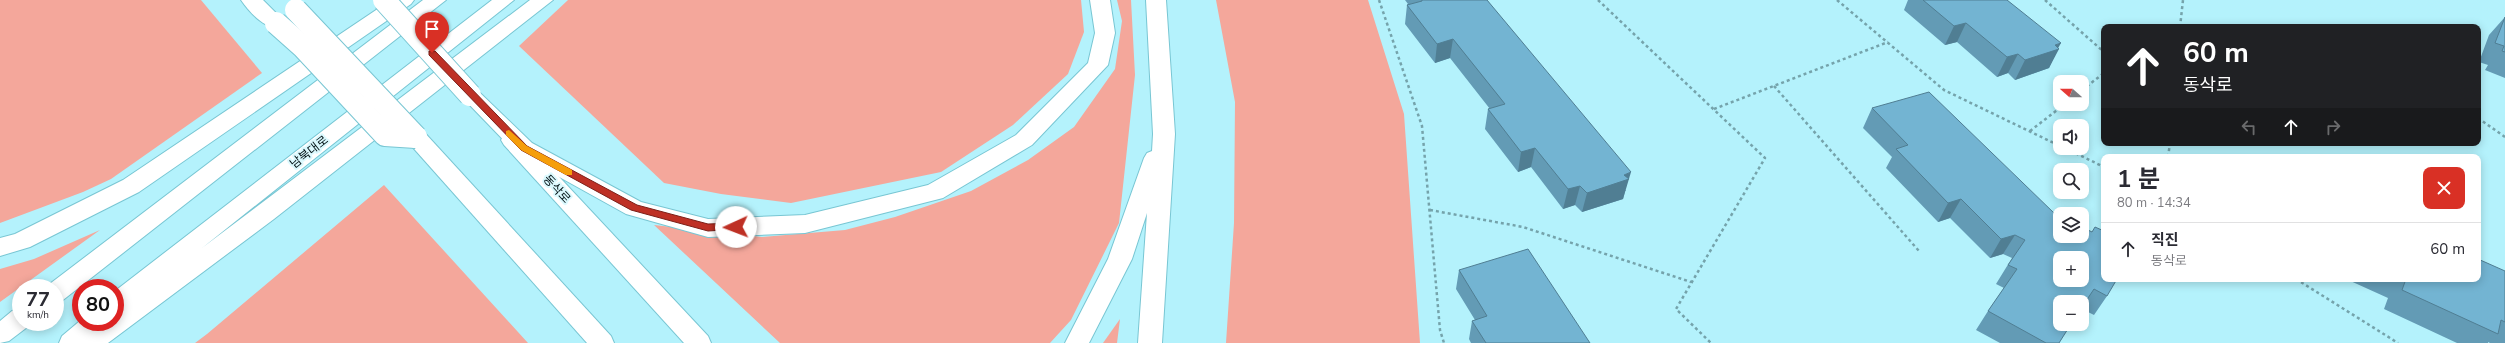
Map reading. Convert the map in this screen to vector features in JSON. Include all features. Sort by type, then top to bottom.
[{"type":"main road","points":[[251,0],[303,47],[385,134],[416,137]]},
{"type":"main road","name":"동삭로","points":[[384,0],[699,343]]},
{"type":"main road","points":[[0,247],[22,241],[131,186],[404,0]]},
{"type":"main road","points":[[64,286],[436,0]]},
{"type":"main road","name":"남북대로","points":[[124,298],[504,0]]},
{"type":"main road","points":[[90,343],[266,213],[543,0]]},
{"type":"main road","points":[[470,95],[524,148],[634,208],[708,228],[805,224],[935,192],[1024,140],[1098,65],[1105,33],[1100,0]]},
{"type":"main road","points":[[1150,343],[1164,134],[1156,0]]},
{"type":"main road","points":[[292,5],[416,137],[602,343]]},
{"type":"main road","points":[[1077,343],[1120,259],[1164,134]]},
{"type":"main road","points":[[0,334],[12,325]]},
{"type":"main road","points":[[71,343],[85,331]]},
{"type":"path","points":[[1379,0],[1422,126],[1440,330],[1444,343]]},
{"type":"path","points":[[1598,0],[1765,158],[1676,309],[1711,343]]},
{"type":"path","points":[[1837,0],[1944,90],[2053,142]]},
{"type":"path","points":[[2045,0],[2101,49]]},
{"type":"path","points":[[2180,24],[2183,0]]},
{"type":"path","points":[[1714,109],[1888,42]]},
{"type":"path","points":[[2089,85],[2101,75]]},
{"type":"path","points":[[1774,86],[1919,251]]},
{"type":"path","points":[[2030,131],[2056,111]]},
{"type":"path","points":[[2481,120],[2505,137]]},
{"type":"path","points":[[2079,155],[2101,166]]},
{"type":"path","points":[[1430,210],[1523,227],[1691,282]]},
{"type":"path","points":[[2301,282],[2398,343]]},
{"type":"shaded area","points":[[0,0],[201,0],[262,73],[111,179],[83,192],[0,223]]},
{"type":"shaded area","points":[[568,0],[1081,0],[1084,32],[1068,74],[1013,125],[941,172],[791,203],[721,194],[664,183],[519,46]]},
{"type":"shaded area","points":[[1117,0],[1131,0],[1135,75],[1119,223],[1071,320],[1050,343],[780,343],[654,225],[762,237],[845,230],[895,217],[971,191],[1028,160],[1074,127],[1115,69],[1122,21]]},
{"type":"shaded area","points":[[1216,0],[1368,0],[1404,114],[1420,343],[1226,343],[1234,223],[1235,102]]},
{"type":"shaded area","points":[[384,185],[528,343],[195,343],[207,334]]},
{"type":"shaded area","points":[[100,230],[32,279],[12,279],[12,293],[0,302],[0,269],[34,259]]},
{"type":"shaded area","points":[[1120,319],[1117,343],[1103,343]]},
{"type":"building","points":[[1422,0],[1487,0],[1631,172],[1624,175],[1629,179],[1587,193],[1580,186],[1568,189],[1535,148],[1521,152],[1488,109],[1505,104],[1453,39],[1437,44],[1407,5]]},
{"type":"building","points":[[1923,0],[2007,0],[2061,43],[2055,45],[2059,49],[2025,60],[2018,54],[2007,57],[1966,23],[1954,26]]},
{"type":"building","points":[[2505,17],[2505,52],[2502,51],[2504,46],[2495,43]]},
{"type":"building","points":[[1929,92],[2053,212],[2053,243],[2089,243],[2089,230],[2092,232],[2095,227],[2101,230],[2101,282],[2115,282],[2107,296],[2094,289],[2089,296],[2089,295],[2053,295],[2053,331],[2067,331],[2059,343],[2046,343],[1988,311],[2017,269],[2008,265],[2025,240],[2015,235],[2001,239],[1961,199],[1948,203],[1896,149],[1908,145],[1872,108]]},
{"type":"building","points":[[1528,249],[1590,343],[1486,343],[1472,321],[1487,316],[1459,270]]},
{"type":"building","points":[[2481,260],[2505,271],[2505,322],[2501,320],[2498,334],[2402,290],[2405,282],[2481,282]]},
{"type":"slow traffic","points":[[509,133],[524,148],[569,172]]},
{"type":"route","points":[[432,53],[470,95],[524,148],[634,208],[708,228],[736,227]]}]
